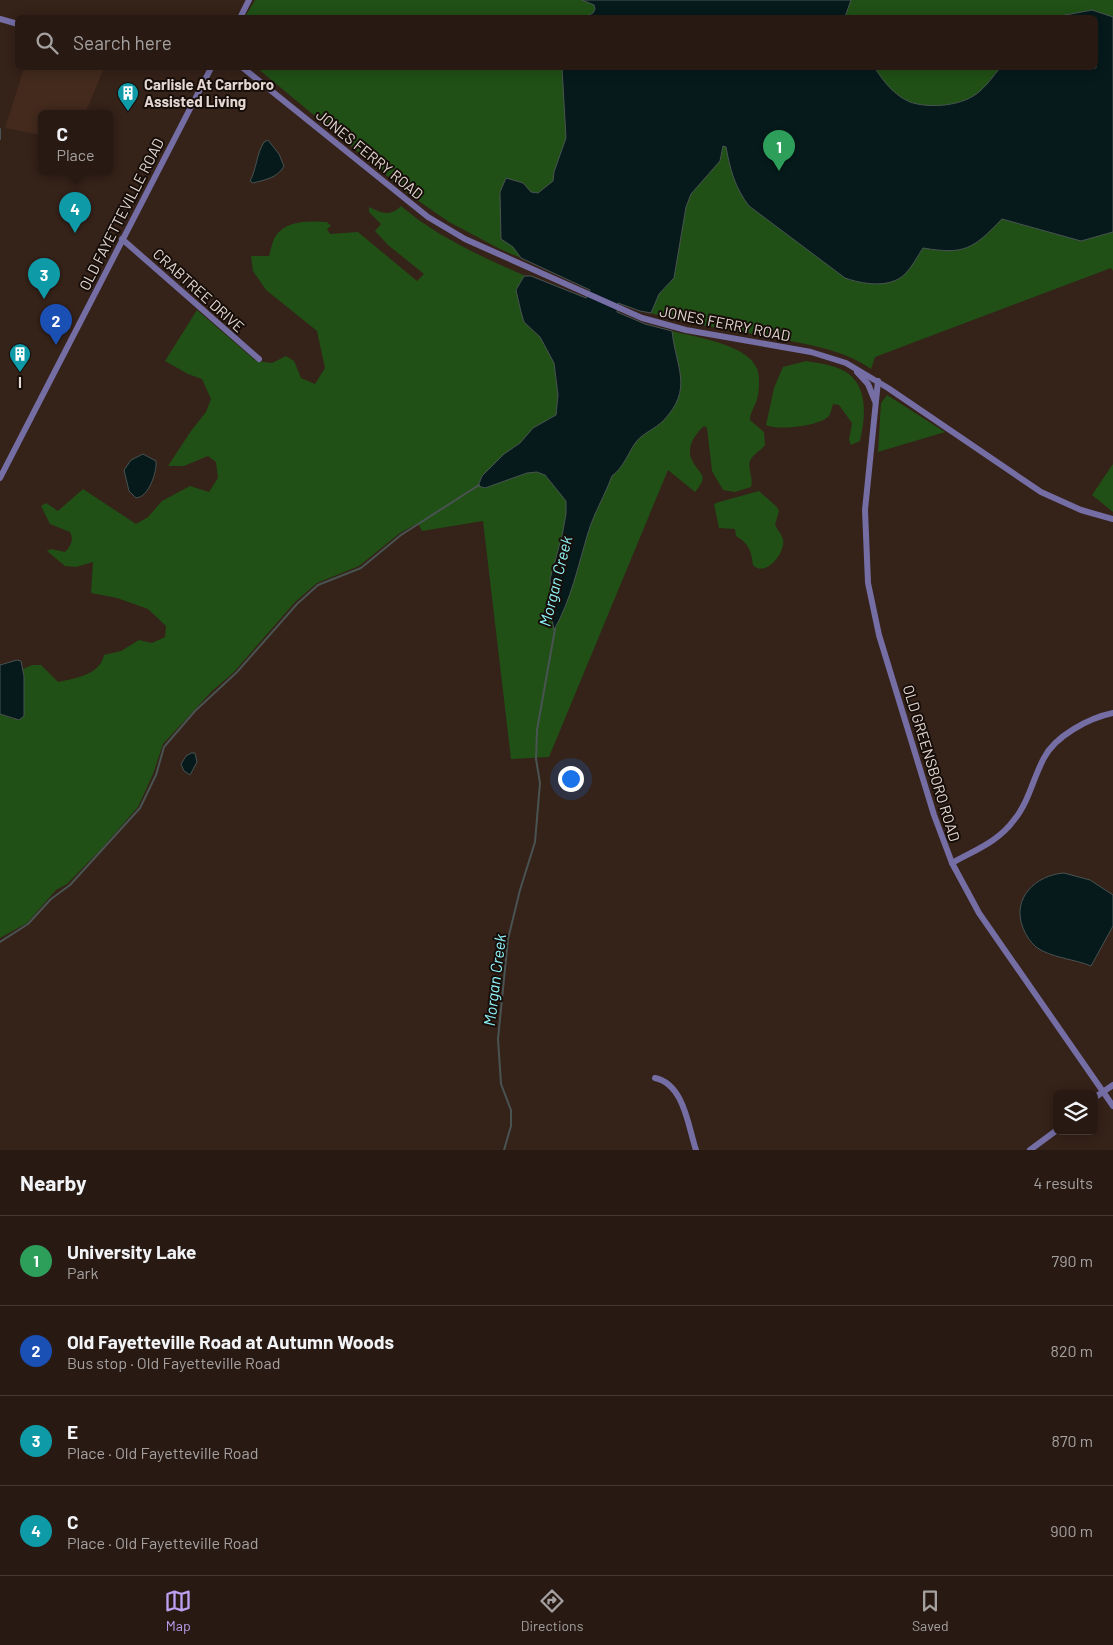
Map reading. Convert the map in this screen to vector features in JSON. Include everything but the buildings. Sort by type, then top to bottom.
[{"type":"street","points":[[242,15],[249,0]]},
{"type":"street","points":[[0,19],[15,23]]},
{"type":"street","name":"OLD FAYETTEVILLE ROAD","points":[[0,478],[210,70]]},
{"type":"street","name":"JONES FERRY ROAD","points":[[245,70],[428,218],[465,239],[552,280],[642,318],[686,330],[811,352],[846,363],[878,381],[1041,492],[1081,510],[1113,519]]},
{"type":"street","name":"CRABTREE DRIVE","points":[[122,239],[259,359]]},
{"type":"street","points":[[846,363],[868,384],[876,403]]},
{"type":"street","name":"OLD GREENSBORO ROAD","points":[[878,381],[865,510],[866,561],[870,597],[879,635],[934,815],[952,863],[979,913],[1113,1106]]},
{"type":"street","points":[[952,863],[986,846],[1005,831],[1022,808],[1045,756],[1056,744],[1083,723],[1113,713]]},
{"type":"street","points":[[655,1078],[670,1085],[677,1094],[696,1150]]},
{"type":"street","points":[[1098,1095],[1113,1085]]},
{"type":"street","points":[[1030,1150],[1053,1133]]},
{"type":"shaded area","points":[[23,70],[103,70],[87,110],[38,110],[38,134],[5,128]]},
{"type":"green space","points":[[255,0],[1113,0],[1113,271],[1111,268],[875,357],[871,369],[841,353],[819,347],[700,325],[650,313],[500,249],[449,222],[410,195],[259,70],[1098,70],[1098,15],[246,15]]},
{"type":"green space","points":[[401,206],[433,230],[504,267],[638,324],[672,335],[672,331],[711,340],[739,351],[749,358],[757,367],[759,379],[758,397],[750,420],[764,432],[765,445],[752,457],[750,462],[751,487],[735,492],[723,490],[712,471],[707,428],[704,426],[694,438],[690,447],[691,457],[702,476],[702,482],[695,492],[668,470],[549,757],[511,759],[483,521],[422,531],[418,523],[400,533],[359,566],[317,583],[295,602],[234,672],[211,692],[163,744],[153,774],[138,807],[102,848],[67,884],[56,890],[27,923],[0,938],[0,714],[13,719],[24,697],[23,669],[32,665],[41,665],[58,682],[72,679],[98,667],[104,655],[121,651],[139,640],[152,643],[165,637],[166,626],[148,609],[117,598],[91,593],[93,562],[76,567],[65,566],[47,551],[51,549],[65,552],[72,538],[70,532],[50,524],[41,506],[46,503],[58,511],[83,489],[136,524],[148,517],[162,501],[190,486],[209,492],[218,478],[216,462],[208,456],[184,466],[168,466],[206,412],[211,399],[202,379],[188,374],[165,361],[197,310],[256,361],[272,363],[286,356],[294,361],[301,378],[315,384],[325,368],[317,331],[266,290],[253,271],[251,256],[269,256],[275,237],[285,227],[306,222],[327,222],[331,226],[327,229],[330,234],[358,232],[417,281],[424,274],[388,245],[375,231],[381,224],[369,212],[369,207],[389,213]]},
{"type":"green space","points":[[806,361],[840,369],[856,382],[861,390],[864,410],[860,441],[851,445],[849,440],[852,423],[839,405],[833,404],[829,416],[824,420],[808,425],[780,428],[766,425],[774,388],[783,367]]},
{"type":"green space","points":[[887,395],[945,432],[878,452],[881,403]]},
{"type":"green space","points":[[1113,464],[1113,512],[1092,495]]},
{"type":"green space","points":[[759,491],[779,511],[775,525],[783,539],[783,545],[778,557],[769,566],[763,568],[753,565],[749,548],[736,536],[735,529],[719,528],[714,504]]},
{"type":"water","points":[[582,0],[851,0],[846,15],[589,15],[595,9],[594,5]]},
{"type":"water","points":[[1092,10],[1113,17],[1113,232],[1081,241],[1002,219],[975,243],[959,250],[949,251],[923,248],[910,268],[899,279],[876,284],[859,282],[845,278],[749,206],[737,185],[731,171],[726,147],[723,146],[720,161],[691,194],[686,207],[674,278],[659,294],[651,313],[618,303],[617,312],[645,324],[672,331],[681,378],[681,388],[678,399],[663,421],[639,439],[623,464],[612,476],[590,526],[570,595],[554,630],[550,579],[562,536],[566,501],[545,475],[537,472],[527,473],[485,488],[478,486],[482,476],[504,454],[520,443],[533,428],[556,415],[558,395],[554,363],[540,337],[524,322],[521,312],[516,290],[524,276],[531,276],[586,298],[590,290],[521,258],[513,247],[501,239],[500,192],[506,178],[523,183],[531,192],[538,193],[553,181],[554,172],[566,138],[562,70],[876,70],[890,88],[899,96],[910,102],[937,106],[956,103],[973,96],[986,85],[998,70],[1098,70],[1098,15],[1066,15]]},
{"type":"water","points":[[268,140],[279,154],[284,166],[274,176],[253,183],[250,181],[259,152],[264,142]]},
{"type":"water","points":[[76,202],[84,207],[83,212],[77,212],[76,208],[69,210],[70,204]]},
{"type":"water","points":[[143,454],[156,461],[155,471],[148,489],[141,497],[136,498],[129,491],[124,470],[131,460]]},
{"type":"water","points":[[17,660],[21,661],[24,676],[24,716],[19,720],[0,714],[0,665]]},
{"type":"water","points":[[195,753],[197,762],[190,775],[184,771],[181,764],[186,756]]},
{"type":"water","points":[[1064,873],[1090,880],[1113,895],[1113,926],[1091,966],[1042,951],[1032,943],[1023,928],[1020,907],[1028,890],[1044,878]]},
{"type":"waterway","points":[[0,129],[0,139]]},
{"type":"waterway","points":[[0,942],[28,924],[51,899],[70,885],[140,808],[156,775],[164,747],[195,711],[237,672],[297,604],[318,585],[361,568],[401,535],[479,485]]},
{"type":"waterway","name":"Morgan Creek","points":[[504,1150],[511,1126],[511,1110],[501,1084],[498,1039],[508,939],[520,890],[535,842],[540,783],[536,759],[537,730],[555,629]]},
{"type":"place","name":"Carlisle At Carrboro Assisted Living","points":[[128,112]]},
{"type":"place","name":"University Lake","points":[[779,171]]},
{"type":"place","name":"C","points":[[75,233]]},
{"type":"place","name":"E","points":[[44,299]]},
{"type":"place","name":"Old Fayetteville Road at Autumn Woods","points":[[56,345]]},
{"type":"place","name":"I","points":[[20,373]]}]
